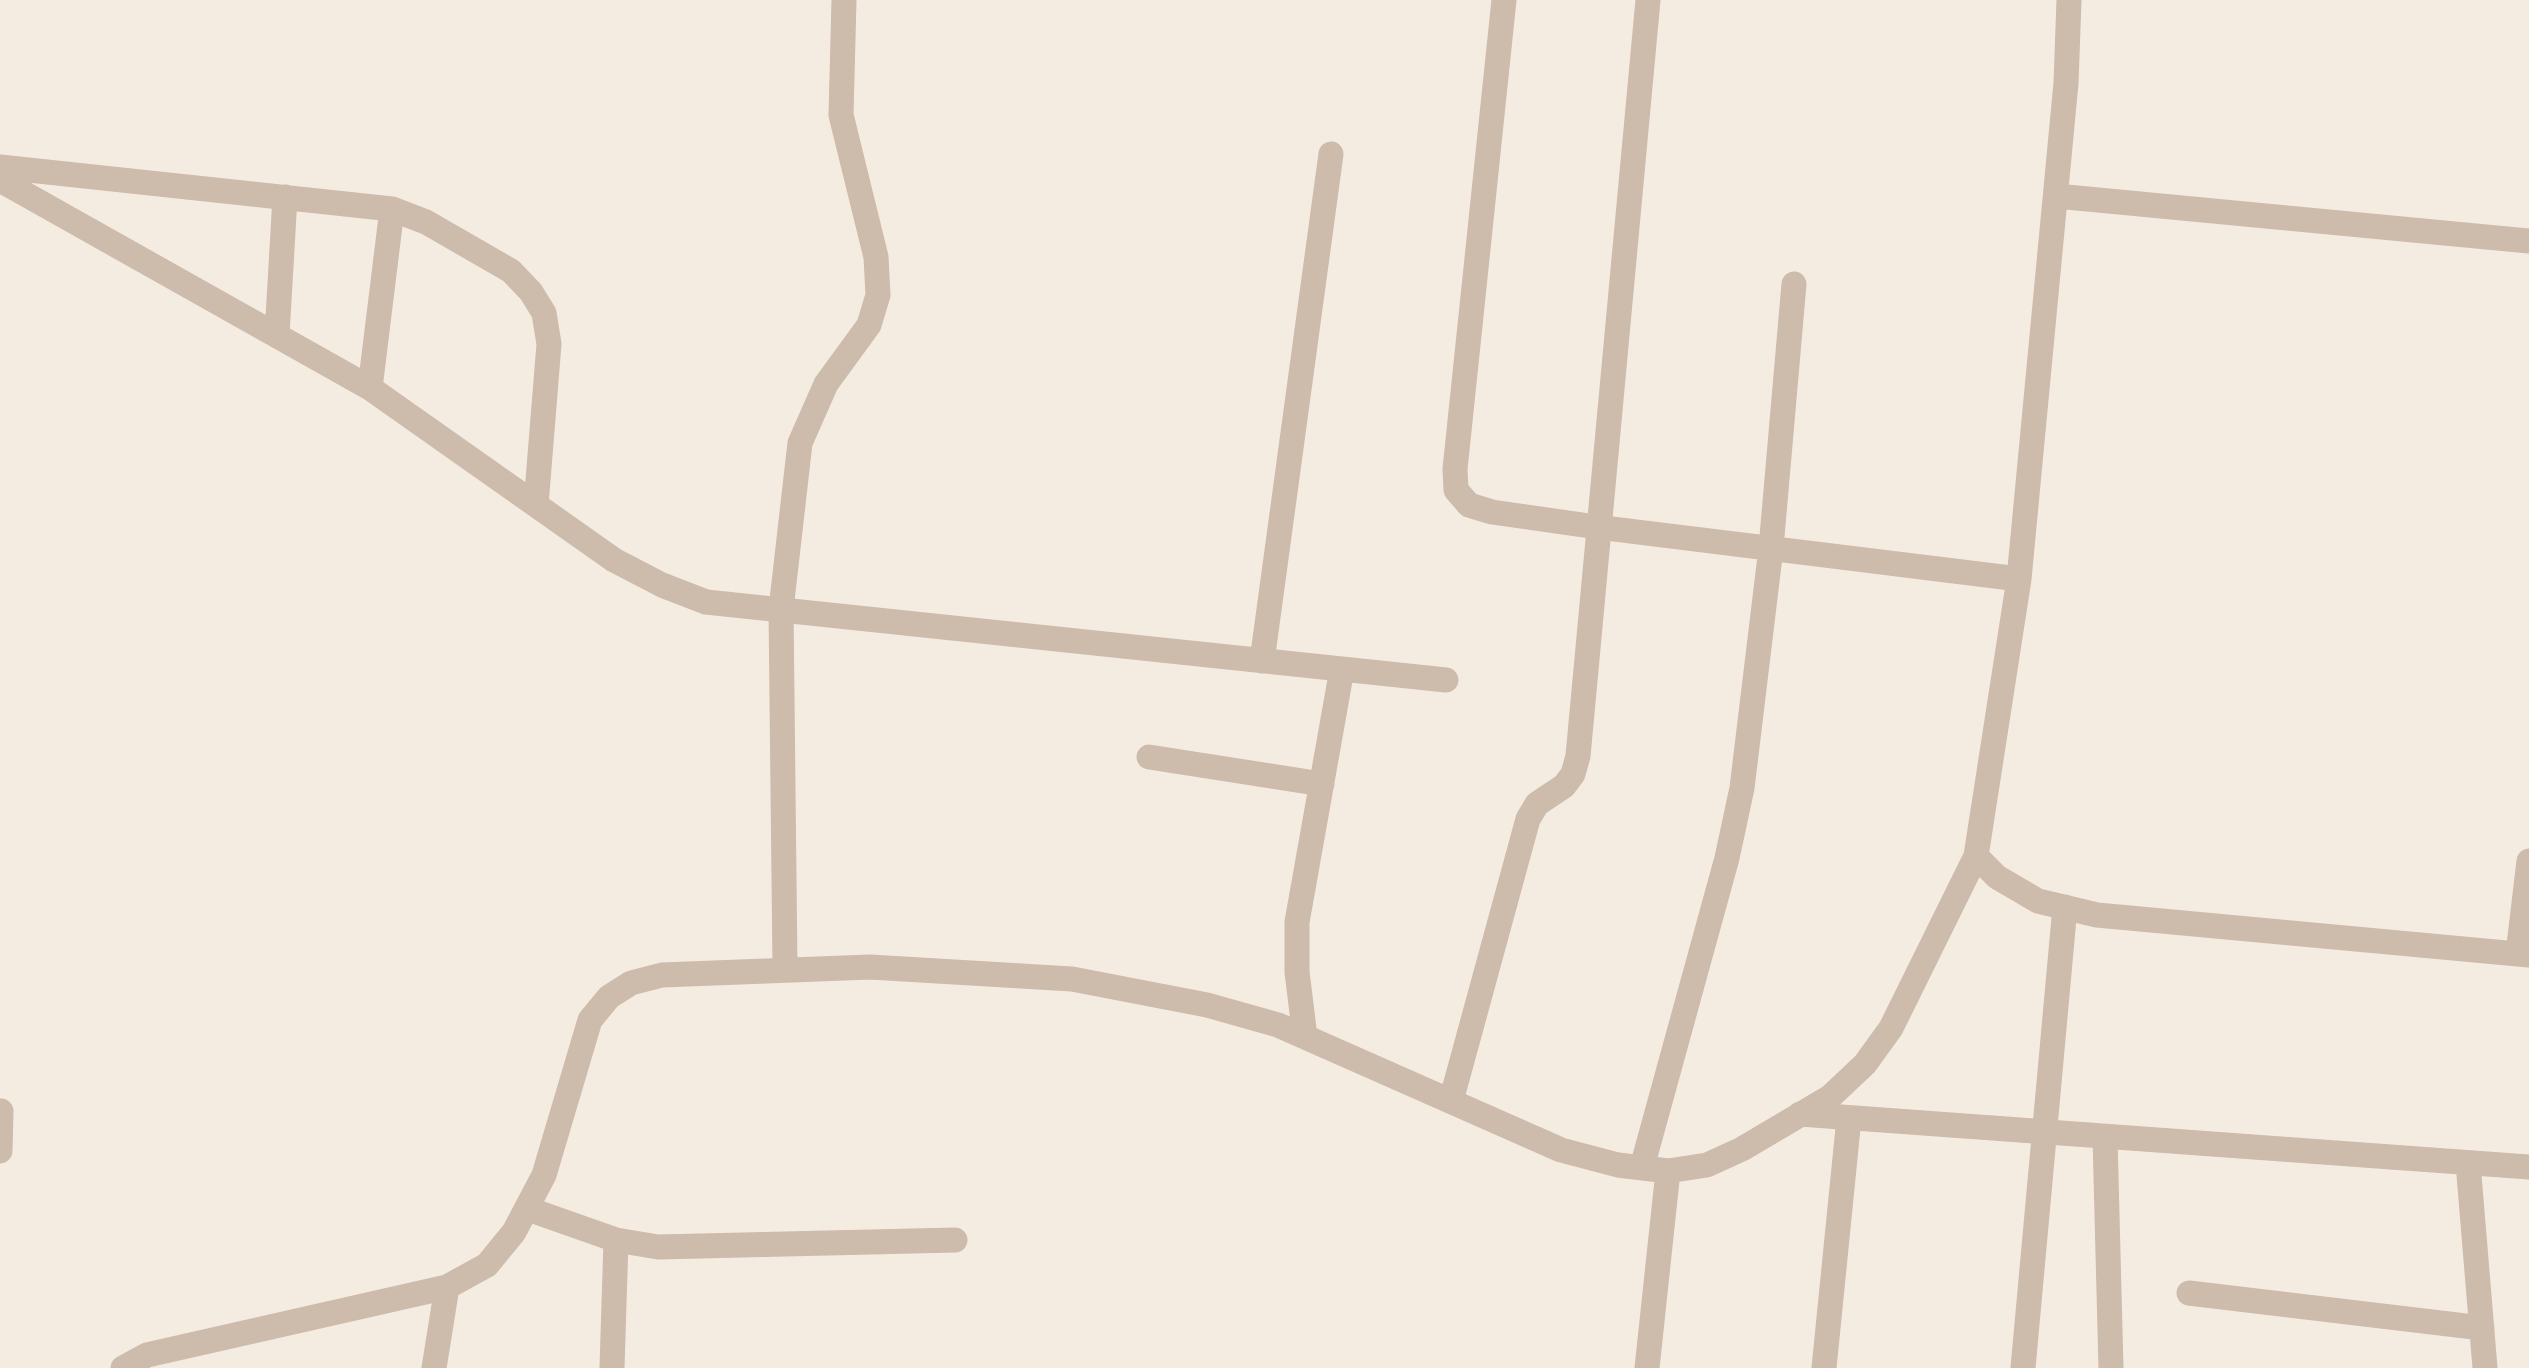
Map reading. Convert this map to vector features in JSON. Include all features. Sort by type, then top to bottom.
[{"type":"street","points":[[785,968],[782,609],[800,443],[826,384],[869,326],[878,295],[876,256],[841,115],[844,0]]},
{"type":"street","points":[[1504,0],[1455,468],[1456,490],[1469,505],[1492,512],[1598,527],[2019,579]]},
{"type":"street","points":[[1451,1101],[1528,819],[1537,804],[1564,786],[1573,774],[1578,756],[1648,0]]},
{"type":"street","points":[[122,1368],[147,1354],[446,1288],[486,1265],[528,1209],[544,1175],[590,1020],[609,997],[631,982],[662,975],[785,968],[944,969],[1072,978],[1207,1005],[1278,1025],[1562,1150],[1642,1168],[1668,1170],[1706,1165],[1742,1149],[1830,1097],[1854,1075],[1892,1028],[1976,856],[2019,579],[2066,82],[2069,0]]},
{"type":"street","points":[[1262,660],[1332,154]]},
{"type":"street","points":[[0,167],[392,209],[426,222],[510,271],[531,292],[544,313],[549,344],[536,505]]},
{"type":"street","points":[[0,180],[370,388],[614,560],[706,602],[1446,680]]},
{"type":"street","points":[[2056,196],[2529,241]]},
{"type":"street","points":[[277,335],[284,197]]},
{"type":"street","points":[[370,388],[392,209]]},
{"type":"street","points":[[1642,1168],[1727,858],[1742,788],[1770,548],[1794,284]]},
{"type":"street","points":[[1305,1036],[1297,972],[1298,922],[1342,669]]},
{"type":"street","points":[[1149,756],[1322,784]]},
{"type":"street","points":[[1976,856],[1997,877],[2038,901],[2097,915],[2524,955],[2529,861]]},
{"type":"street","points":[[2023,1368],[2065,908]]},
{"type":"street","points":[[0,1111],[0,1152]]},
{"type":"street","points":[[1800,1114],[2529,1168]]},
{"type":"street","points":[[1824,1368],[1849,1118]]},
{"type":"street","points":[[2105,1138],[2111,1368]]},
{"type":"street","points":[[2468,1163],[2485,1368]]},
{"type":"street","points":[[1647,1368],[1668,1170]]},
{"type":"street","points":[[528,1209],[616,1240],[658,1247],[956,1240]]},
{"type":"street","points":[[612,1368],[616,1240]]},
{"type":"street","points":[[434,1368],[446,1288]]},
{"type":"street","points":[[2189,1293],[2482,1328]]}]
